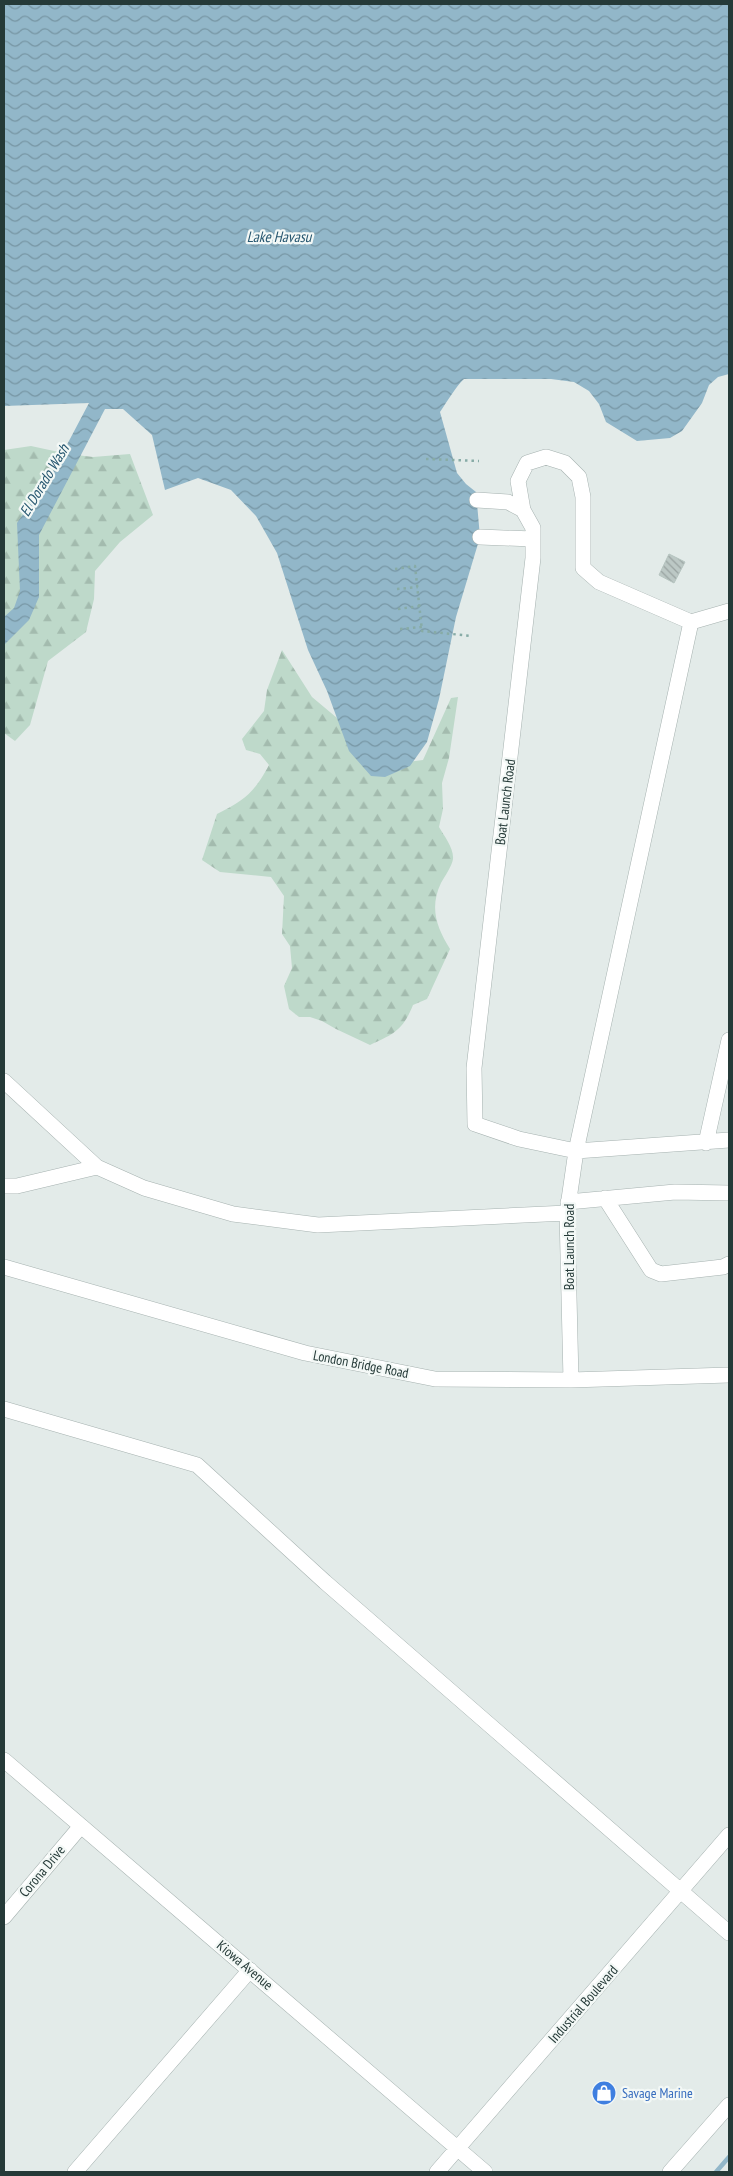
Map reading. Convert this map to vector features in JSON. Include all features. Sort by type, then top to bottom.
[{"type":"street","name":"Boat Launch Road","points":[[571,1380],[567,1207],[576,1151],[519,1139],[475,1124],[474,1068],[531,577],[533,528],[524,510],[518,481],[527,463],[546,457],[565,464],[579,477],[583,497],[583,568],[599,582],[691,622]]},
{"type":"street","points":[[477,500],[508,502],[524,510]]},
{"type":"street","points":[[480,536],[533,539]]},
{"type":"street","points":[[729,610],[691,622],[576,1151],[729,1140]]},
{"type":"street","points":[[706,1143],[729,1040]]},
{"type":"street","points":[[4,1081],[97,1166],[144,1188],[233,1214],[318,1225],[567,1207],[605,1198],[675,1192],[729,1193]]},
{"type":"street","points":[[4,1186],[17,1186],[97,1166]]},
{"type":"street","points":[[605,1198],[650,1270],[661,1274],[723,1267],[729,1264]]},
{"type":"street","name":"London Bridge Road","points":[[4,1267],[305,1353],[435,1379],[571,1380],[729,1375]]},
{"type":"street","points":[[4,1410],[197,1465],[332,1588],[682,1890],[729,1933]]},
{"type":"street","name":"Kiowa Avenue","points":[[4,1760],[485,2172]]},
{"type":"street","name":"Corona Drive","points":[[4,1916],[80,1826]]},
{"type":"street","name":"Industrial Boulevard","points":[[437,2172],[729,1835]]},
{"type":"street","points":[[75,2172],[250,1970]]},
{"type":"street","points":[[670,2172],[729,2105]]},
{"type":"path","points":[[426,460],[479,461]]},
{"type":"path","points":[[395,569],[415,566],[422,631],[472,636]]},
{"type":"path","points":[[397,589],[418,587]]},
{"type":"path","points":[[398,609],[420,606]]},
{"type":"path","points":[[400,629],[422,627]]},
{"type":"green space","points":[[31,446],[93,457],[130,454],[153,515],[120,542],[95,571],[94,599],[86,632],[48,661],[30,725],[15,741],[4,733],[4,450]]},
{"type":"green space","points":[[282,650],[312,697],[392,764],[423,760],[451,698],[458,697],[449,758],[442,783],[443,809],[439,827],[450,846],[453,859],[437,892],[435,909],[441,933],[450,949],[427,999],[413,1005],[397,1030],[370,1045],[322,1021],[310,1017],[299,1017],[289,1009],[284,986],[292,968],[290,946],[282,934],[284,896],[271,877],[220,872],[202,860],[217,814],[248,795],[269,765],[260,754],[246,750],[242,739],[264,711],[267,690]]},
{"type":"water","name":"Lake Havasu","points":[[4,4],[729,4],[729,374],[718,377],[709,385],[702,403],[682,431],[670,438],[637,441],[606,422],[599,404],[589,391],[574,382],[551,379],[464,379],[458,386],[440,412],[457,473],[476,492],[480,537],[456,617],[439,699],[427,742],[410,766],[385,777],[371,776],[349,751],[327,691],[308,650],[277,553],[256,516],[231,490],[198,478],[165,490],[152,435],[123,409],[105,409],[39,535],[39,597],[29,620],[4,645],[4,617],[14,608],[20,591],[17,523],[52,473],[89,403],[4,406]]},
{"type":"building","points":[[669,554],[685,562],[674,583],[659,575]]},
{"type":"waterway","points":[[716,2172],[729,2157]]},
{"type":"place","name":"Savage Marine","points":[[604,2093]]},
{"type":"water label","name":"El Dorado Wash","points":[[44,480]]}]
